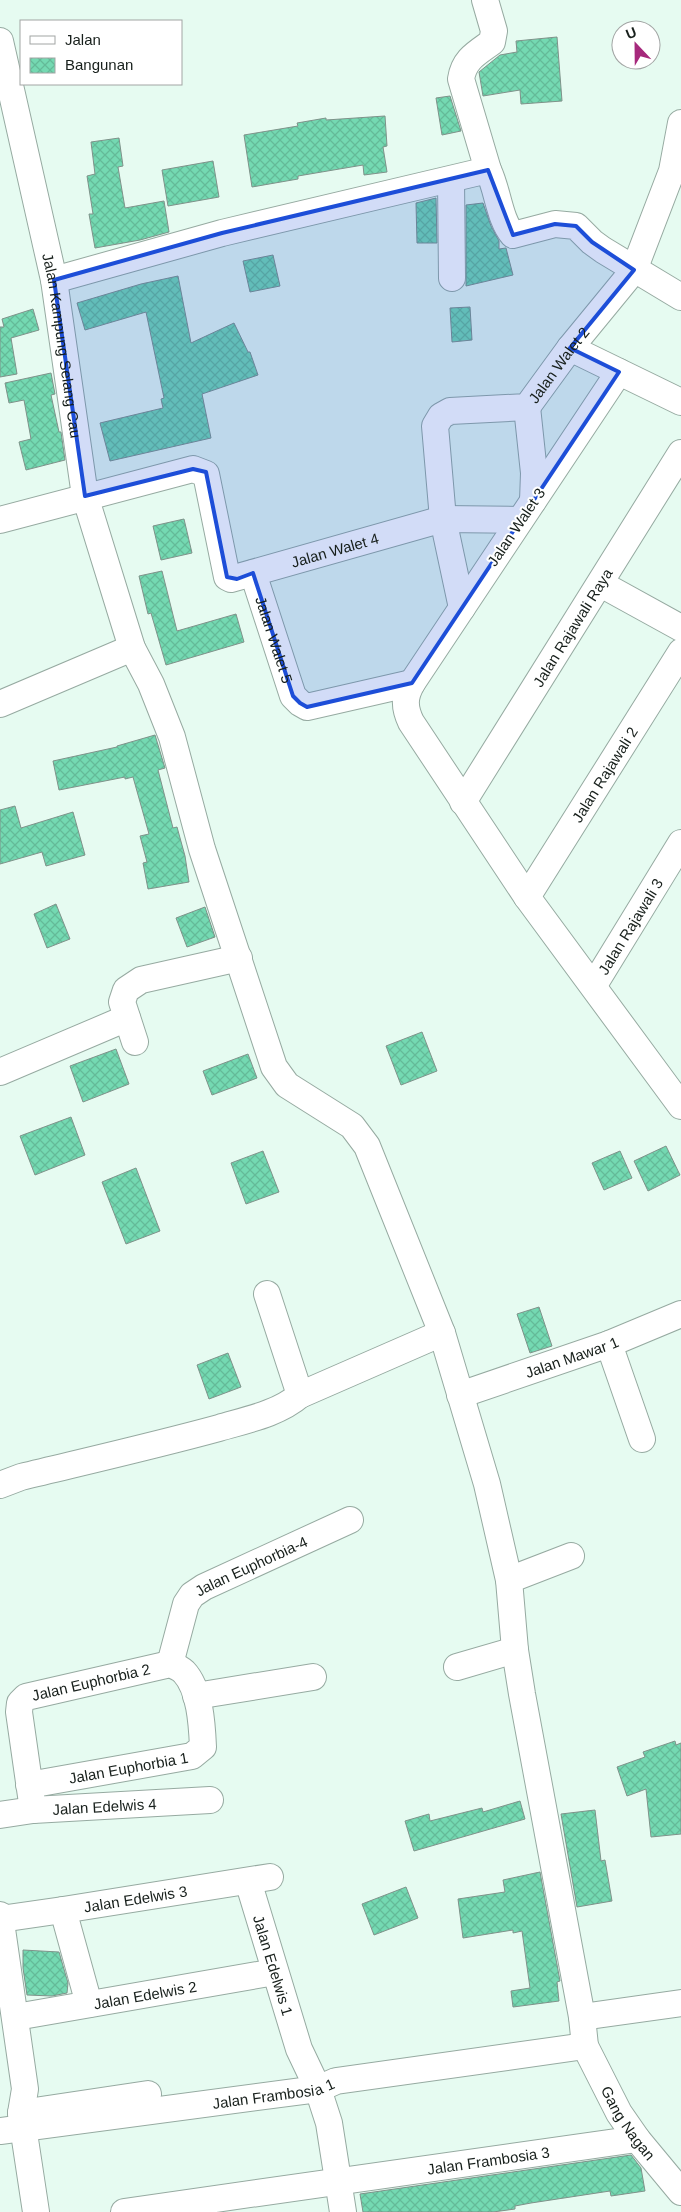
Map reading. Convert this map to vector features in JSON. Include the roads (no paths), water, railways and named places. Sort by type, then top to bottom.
[{"type":"street","points":[[485,0],[494,32],[492,42],[462,68],[461,79],[488,170],[495,184],[504,221],[513,235],[555,224],[576,226],[592,242],[634,270],[681,297]]},
{"type":"street","name":"Jalan Kampung Selang Cau","points":[[0,41],[54,280],[85,496],[132,648],[151,684],[172,737],[202,848],[274,1067],[287,1085],[352,1126],[367,1146],[442,1333],[487,1484],[509,1580],[516,1650],[582,2017],[585,2046]]},
{"type":"street","name":"Jalan Walet 2","points":[[462,608],[443,519],[435,426],[441,416],[450,411],[527,407],[570,348],[634,270],[677,173],[681,123]]},
{"type":"street","points":[[54,280],[222,233],[488,170]]},
{"type":"street","points":[[451,180],[452,278]]},
{"type":"street","points":[[570,348],[681,402]]},
{"type":"street","name":"Jalan Walet 3","points":[[619,372],[412,683],[407,692],[405,702],[406,712],[462,802],[527,897],[681,1106]]},
{"type":"street","points":[[527,407],[534,473],[527,511]]},
{"type":"street","name":"Jalan Rajawali Raya","points":[[462,802],[681,453]]},
{"type":"street","name":"Jalan Walet 4","points":[[85,496],[193,469],[202,471],[206,474],[227,577],[230,579],[237,579],[443,519],[527,511]]},
{"type":"street","points":[[0,520],[85,496]]},
{"type":"street","name":"Jalan Walet 5","points":[[253,573],[293,696],[300,703],[307,707],[412,683]]},
{"type":"street","points":[[600,584],[681,628]]},
{"type":"street","points":[[0,704],[132,648]]},
{"type":"street","name":"Jalan Rajawali 2","points":[[527,897],[681,652]]},
{"type":"street","name":"Jalan Rajawali 3","points":[[594,986],[681,843]]},
{"type":"street","points":[[0,1072],[131,1030],[122,1002],[126,990],[141,980],[239,958]]},
{"type":"street","points":[[267,1294],[300,1395]]},
{"type":"street","name":"Jalan Mawar 1","points":[[460,1395],[610,1344],[681,1314]]},
{"type":"street","points":[[0,1485],[21,1477],[132,1451],[235,1423],[278,1409],[292,1402],[300,1395],[442,1333]]},
{"type":"street","points":[[610,1344],[642,1439]]},
{"type":"street","name":"Jalan Euphorbia-4","points":[[170,1664],[182,1617],[192,1595],[204,1587],[350,1520]]},
{"type":"street","points":[[509,1580],[571,1556]]},
{"type":"street","points":[[457,1667],[516,1650]]},
{"type":"street","name":"Jalan Euphorbia 2","points":[[31,1798],[19,1712],[20,1703],[26,1697],[170,1664],[183,1671],[190,1681],[196,1696]]},
{"type":"street","points":[[196,1696],[313,1678]]},
{"type":"street","name":"Jalan Euphorbia 1","points":[[31,1798],[192,1756],[203,1747],[196,1696]]},
{"type":"street","name":"Jalan Edelwis 4","points":[[0,1815],[31,1798],[210,1800]]},
{"type":"street","name":"Jalan Edelwis 3","points":[[0,1917],[64,1910],[259,1879]]},
{"type":"street","name":"Jalan Edelwis 1","points":[[259,1879],[275,1972],[299,2049],[321,2081],[343,2212]]},
{"type":"street","points":[[64,1910],[90,2004]]},
{"type":"street","points":[[0,1917],[16,2017],[22,2116],[36,2212]]},
{"type":"street","name":"Jalan Edelwis 2","points":[[16,2017],[275,1972]]},
{"type":"street","points":[[582,2017],[681,2003]]},
{"type":"street","name":"Jalan Frambosia 1","points":[[22,2116],[62,2105],[321,2081],[585,2046]]},
{"type":"street","name":"Gang Nagan","points":[[585,2046],[614,2105],[637,2139],[681,2192]]},
{"type":"street","points":[[22,2116],[53,2212]]},
{"type":"street","name":"Jalan Frambosia 3","points":[[124,2212],[637,2139]]}]
